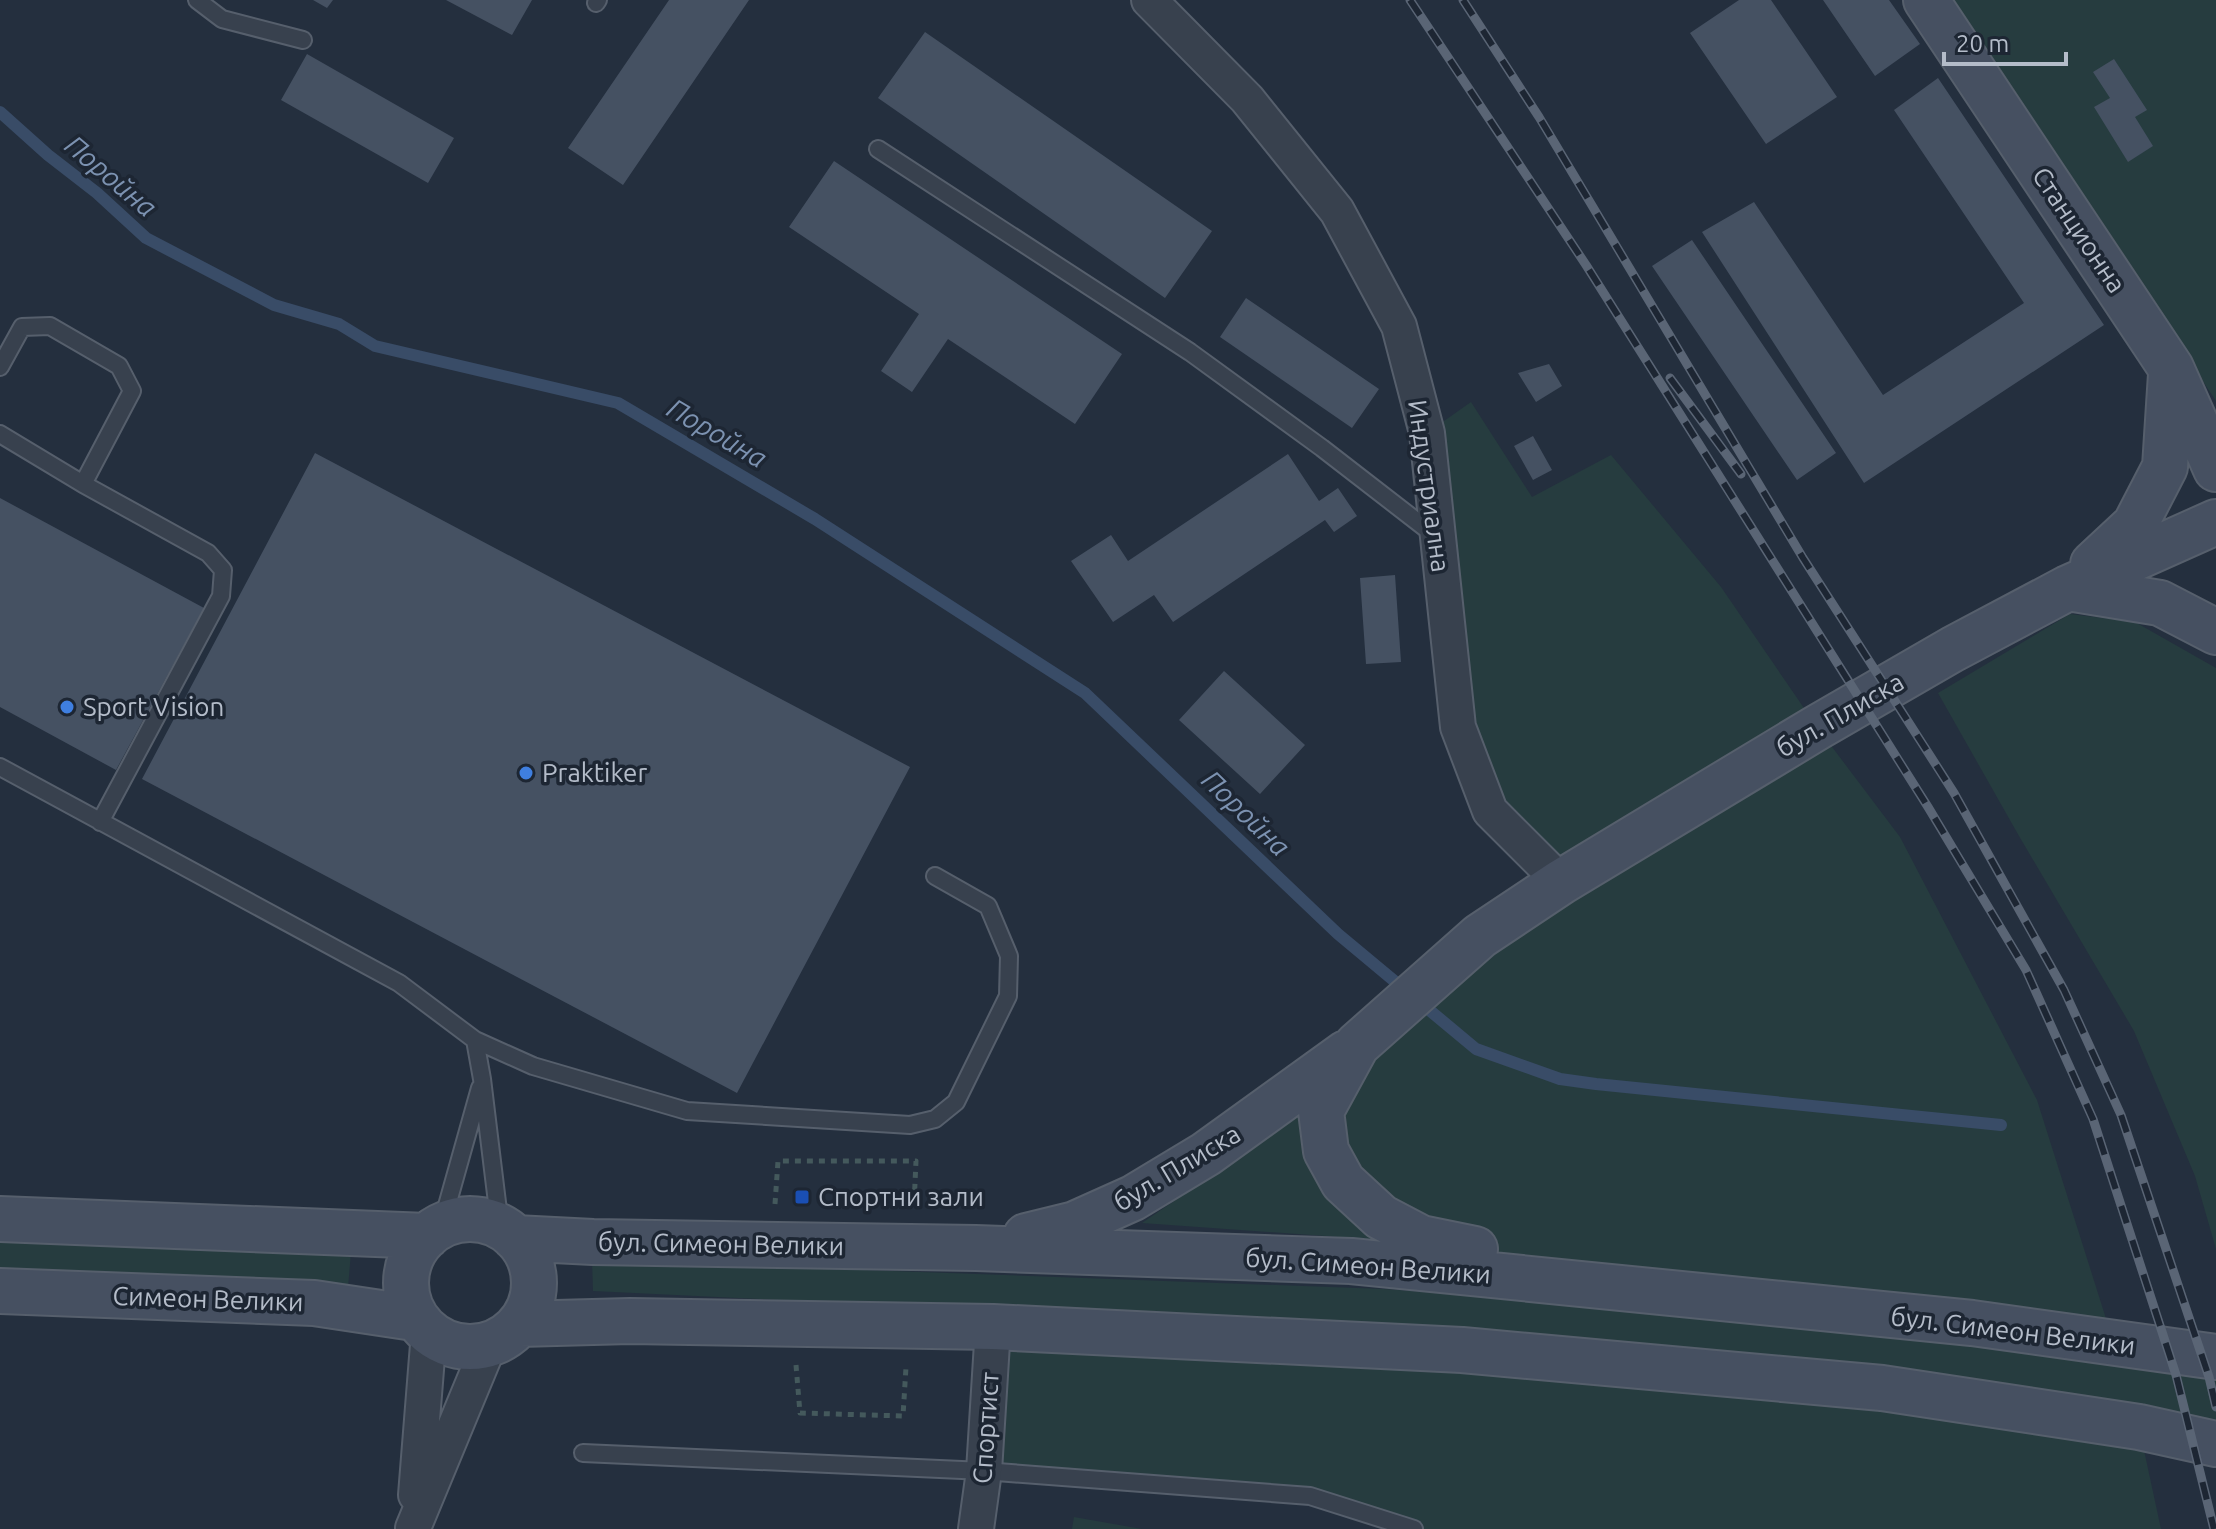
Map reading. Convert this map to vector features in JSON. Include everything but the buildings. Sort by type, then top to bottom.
[{"type":"main road","name":"Станционна","points":[[1926,0],[2171,368],[2216,469]]},
{"type":"main road","points":[[2068,588],[2135,525],[2165,467],[2171,368]]},
{"type":"main road","name":"бул. Плиска","points":[[976,1248],[1075,1224],[1133,1198],[1206,1154],[1357,1045],[1480,936],[1561,882],[1818,727],[2068,588],[2216,522]]},
{"type":"main road","points":[[2068,588],[2160,603],[2216,632]]},
{"type":"main road","points":[[1357,1045],[1321,1111],[1326,1151],[1343,1182],[1381,1217],[1421,1238],[1722,1297]]},
{"type":"main road","points":[[0,1219],[434,1231]]},
{"type":"main road","points":[[504,1334],[530,1308],[534,1290],[533,1271],[527,1253],[508,1232],[481,1221],[460,1220],[434,1231],[416,1249],[407,1274],[408,1300],[422,1325],[447,1343],[468,1347],[504,1334],[630,1321],[993,1327],[1462,1350],[1882,1388],[2139,1427],[2216,1444]]},
{"type":"main road","name":"бул. Симеон Велики","points":[[508,1232],[593,1242],[976,1248],[1351,1261],[1972,1323],[2216,1357]]},
{"type":"main road","name":"Симеон Велики","points":[[0,1291],[314,1303],[422,1325]]},
{"type":"street","name":"Индустриална","points":[[1149,0],[1247,99],[1337,211],[1399,326],[1427,433],[1458,727],[1490,811],[1561,882]]},
{"type":"street","points":[[413,1529],[422,1325]]},
{"type":"street","name":"Спортист","points":[[976,1529],[984,1471],[993,1327]]},
{"type":"street","points":[[413,1529],[504,1334]]},
{"type":"lane","points":[[197,0],[222,19],[303,40]]},
{"type":"lane","points":[[878,149],[1190,352],[1438,538]]},
{"type":"lane","points":[[0,367],[22,327],[50,326],[119,366],[132,391],[83,484]]},
{"type":"lane","points":[[0,434],[208,553],[223,570],[221,596],[100,822]]},
{"type":"lane","points":[[0,767],[399,983],[475,1040],[533,1066],[687,1111],[910,1125],[935,1119],[956,1102],[1008,996],[1009,956],[988,906],[935,876]]},
{"type":"lane","points":[[475,1040],[508,1232]]},
{"type":"lane","points":[[434,1231],[482,1079]]},
{"type":"lane","points":[[583,1453],[984,1471],[1310,1496],[1414,1529]]},
{"type":"path","points":[[778,1161],[916,1161]]},
{"type":"path","points":[[800,1413],[903,1416]]},
{"type":"green space","points":[[1951,0],[2216,0],[2216,401]]},
{"type":"green space","points":[[1471,402],[1532,497],[1611,455],[1721,587],[1817,727],[1900,837],[2037,1100],[2114,1344],[1722,1297],[1421,1238],[1381,1217],[1321,1111],[1441,969],[1561,882],[1490,811],[1458,727],[1427,433]]},
{"type":"green space","points":[[2070,614],[2135,622],[2216,668],[2216,1249],[2195,1176],[2134,1031],[1938,693]]},
{"type":"green space","points":[[1310,1108],[1381,1240],[1142,1223]]},
{"type":"green space","points":[[0,1239],[351,1252],[348,1288],[0,1275]]},
{"type":"green space","points":[[592,1260],[1384,1289],[1639,1307],[2216,1373],[2216,1442],[1373,1329],[593,1291]]},
{"type":"green space","points":[[993,1327],[2139,1427],[2161,1529],[1414,1529],[1310,1496],[984,1471]]},
{"type":"green space","points":[[1074,1517],[1142,1529],[1072,1529]]},
{"type":"waterway","name":"Поройна","points":[[0,112],[146,238],[274,305],[339,324],[375,346],[618,403],[815,519],[1085,693],[1338,934],[1476,1049],[1560,1079],[2001,1125]]},
{"type":"railway","points":[[1410,0],[1586,265],[1928,807],[2026,970],[2093,1119],[2176,1375],[2214,1529]]},
{"type":"railway","points":[[1463,0],[1539,117],[1803,558],[1954,793],[2064,990],[2121,1115],[2209,1377],[2216,1407]]},
{"type":"railway","points":[[1670,378],[1741,474]]},
{"type":"place","name":"Sport Vision","points":[[67,707]]},
{"type":"place","name":"Praktiker","points":[[526,773]]},
{"type":"place","name":"Спортни зали","points":[[802,1197]]}]
